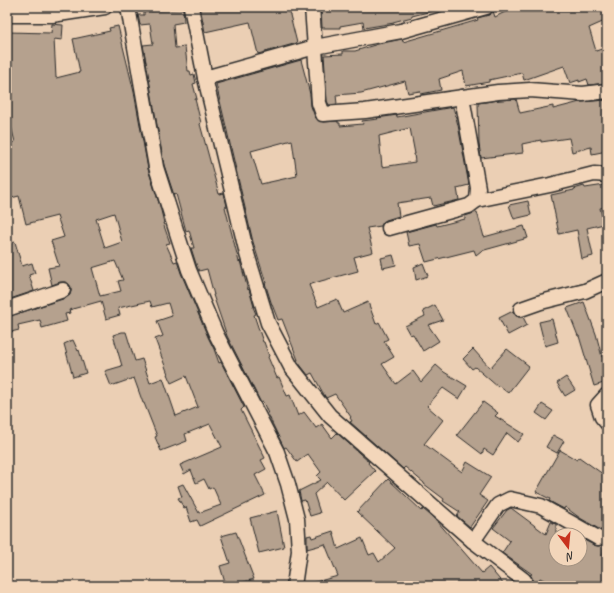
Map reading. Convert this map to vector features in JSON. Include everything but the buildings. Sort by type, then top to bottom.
[{"type":"street","points":[[7,15],[52,14],[105,7]]},
{"type":"street","points":[[128,7],[155,161],[189,270],[216,334],[277,452],[288,484],[297,519],[299,551],[294,586]]},
{"type":"street","points":[[191,7],[205,78],[247,254],[268,322],[291,367],[330,416],[473,541],[524,580]]},
{"type":"street","points":[[312,7],[319,103],[323,114],[365,111],[498,92],[530,90],[583,94],[607,91]]},
{"type":"street","points":[[205,78],[314,47],[401,32],[486,7]]},
{"type":"street","points":[[462,97],[478,188],[477,200]]},
{"type":"street","points":[[389,228],[469,206],[477,200],[594,174],[607,175]]},
{"type":"street","points":[[521,309],[541,302],[585,291],[607,281]]},
{"type":"street","points":[[7,309],[63,290]]},
{"type":"street","points":[[607,395],[598,404],[602,417],[607,423]]},
{"type":"street","points":[[473,541],[498,505],[510,499],[541,506],[598,538]]}]
